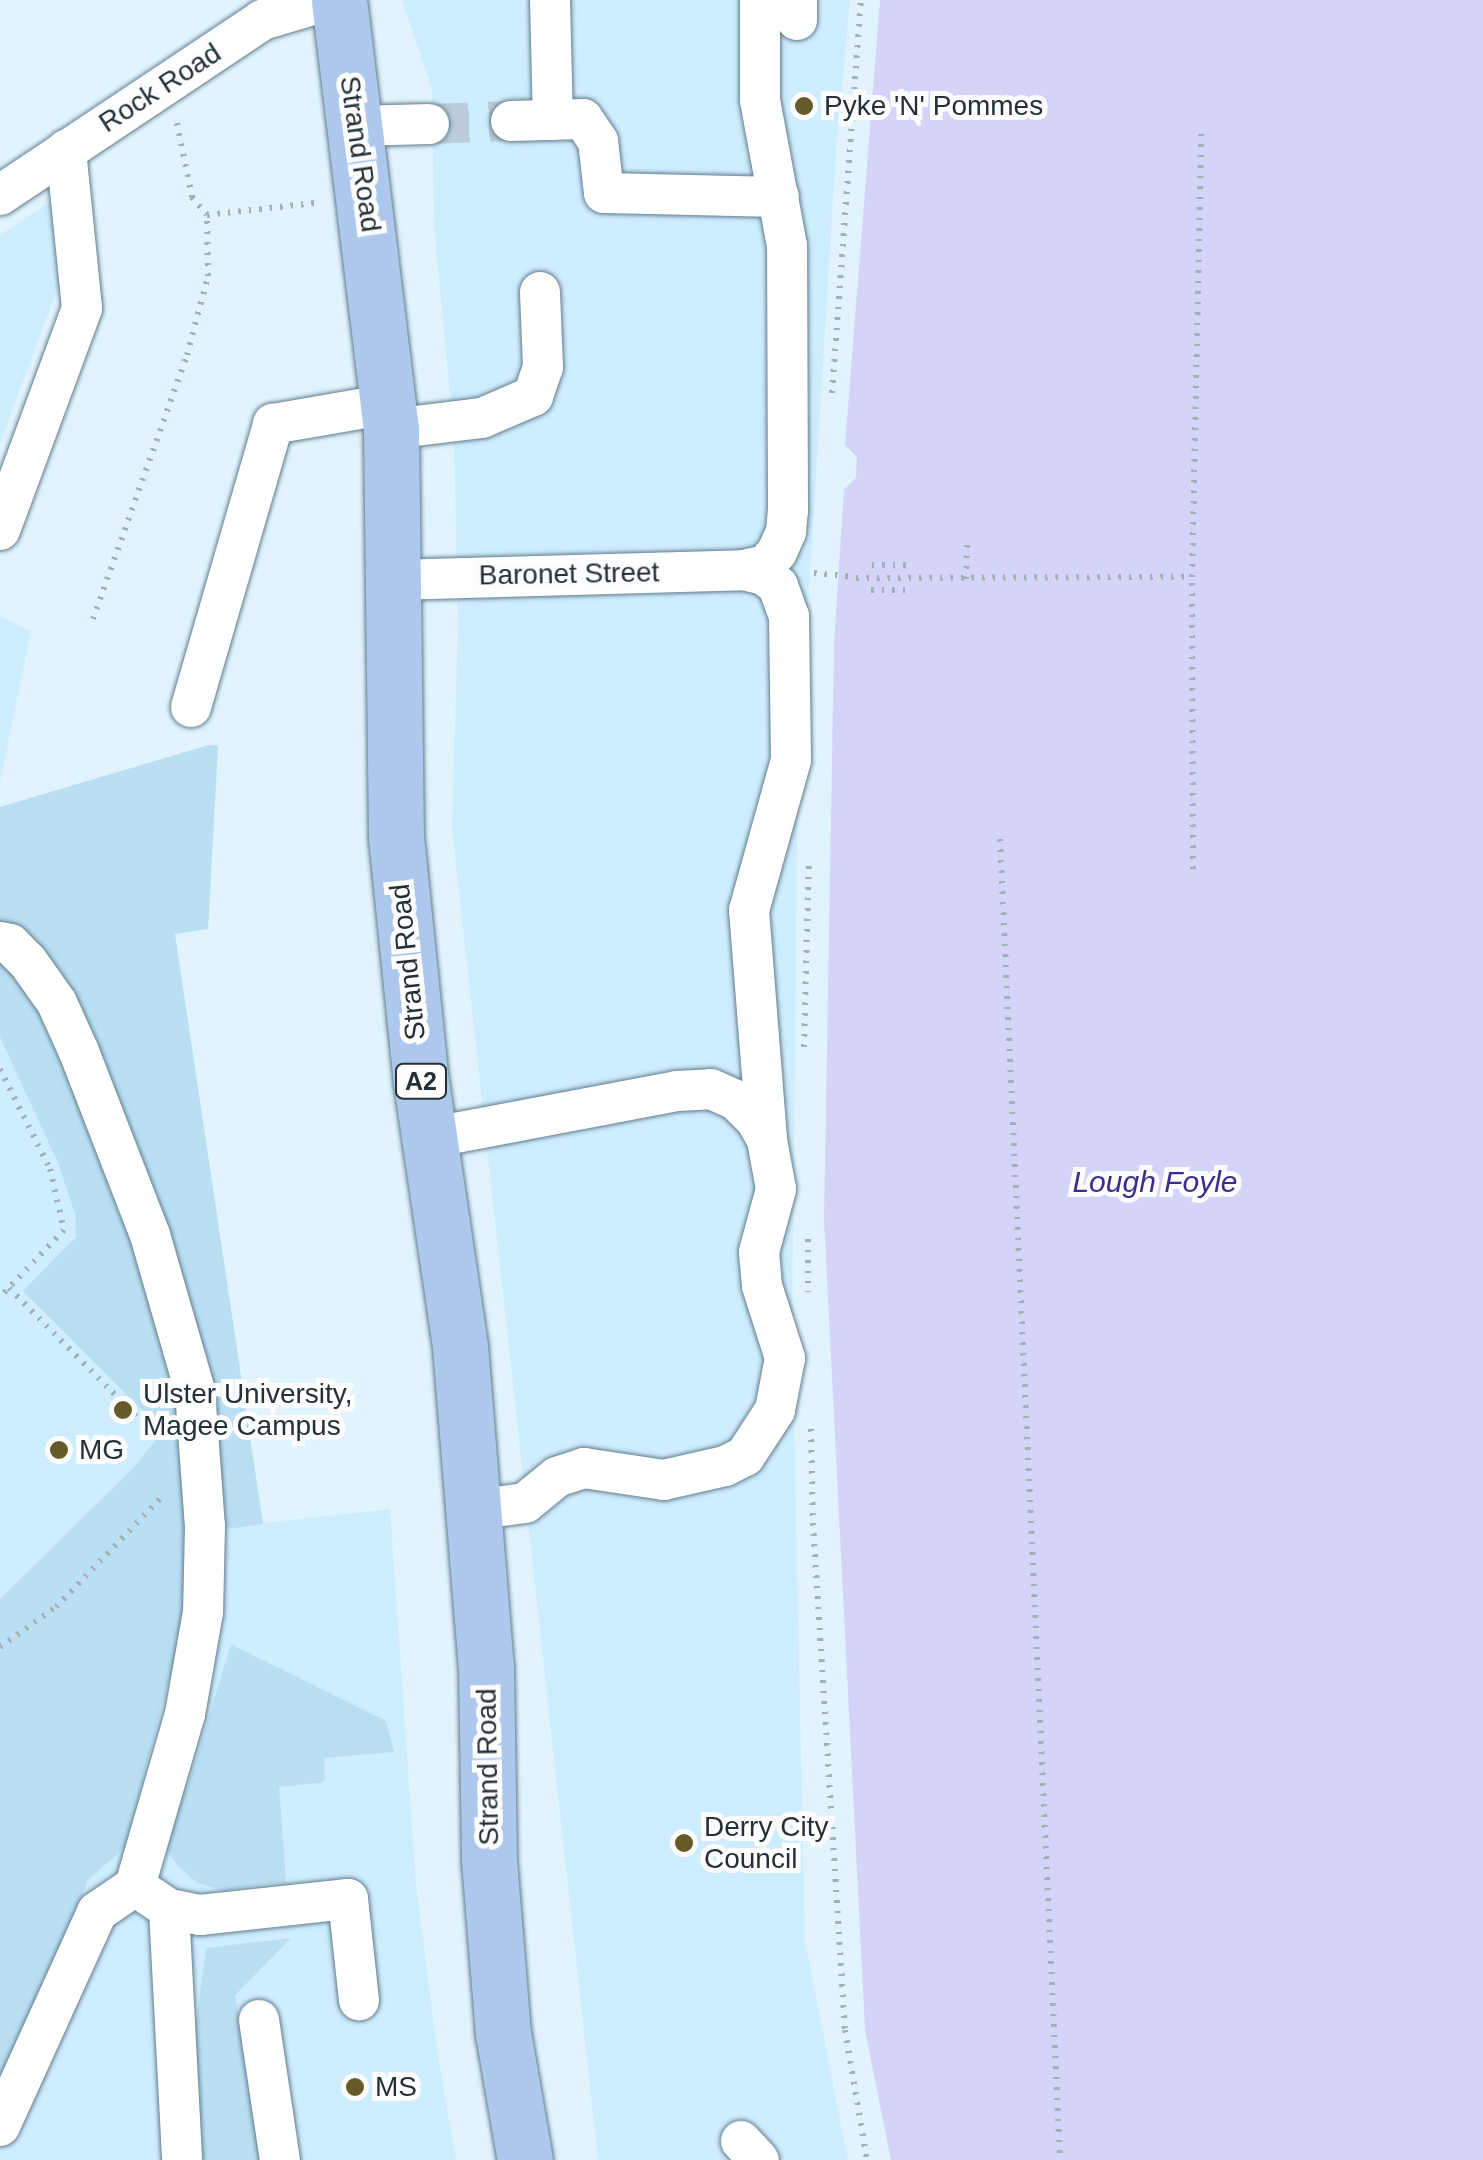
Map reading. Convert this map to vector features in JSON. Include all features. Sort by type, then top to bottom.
[{"type":"highway","name":"Strand Road","points":[[339,0],[390,417],[396,837],[429,1138],[460,1346],[486,1667],[490,1879],[503,2033],[525,2160]]},
{"type":"street","name":"Rock Road","points":[[0,195],[262,20],[329,0]]},
{"type":"street","points":[[550,0],[552,120]]},
{"type":"street","points":[[744,570],[766,565],[777,552],[786,532],[788,511],[788,246],[760,100],[760,0]]},
{"type":"street","points":[[511,121],[583,120],[598,141],[604,193],[780,197]]},
{"type":"street","points":[[356,126],[429,124]]},
{"type":"street","points":[[0,530],[82,308],[66,150]]},
{"type":"street","points":[[191,707],[273,424],[390,417],[482,418],[534,396],[543,368],[540,292]]},
{"type":"street","points":[[474,1510],[525,1503],[557,1477],[584,1468],[664,1480],[694,1474],[745,1456],[762,1436],[774,1410],[785,1358],[762,1286],[759,1252],[776,1189],[767,1140],[749,910],[791,760],[803,604],[788,511]]},
{"type":"street","points":[[744,570],[764,575],[803,604]]},
{"type":"street","name":"Baronet Street","points":[[394,580],[744,570]]},
{"type":"street","points":[[0,942],[10,944],[57,1003],[150,1235],[195,1391],[204,1492],[203,1612],[185,1714],[136,1886],[96,1912],[0,2126]]},
{"type":"street","points":[[429,1138],[677,1091],[711,1089],[736,1100],[767,1140]]},
{"type":"street","points":[[136,1886],[169,1908],[200,1915],[348,1900],[360,2000]]},
{"type":"street","points":[[169,1908],[182,2160]]},
{"type":"street","points":[[259,2020],[280,2160]]},
{"type":"path","points":[[832,395],[862,0]]},
{"type":"path","points":[[94,619],[187,355],[208,276],[207,215],[192,197],[168,84]]},
{"type":"path","points":[[1193,869],[1192,577],[1201,130]]},
{"type":"path","points":[[207,215],[366,197]]},
{"type":"path","points":[[966,545],[966,579]]},
{"type":"path","points":[[803,604],[820,553]]},
{"type":"path","points":[[872,565],[906,565]]},
{"type":"path","points":[[838,577],[1192,577]]},
{"type":"path","points":[[856,578],[867,577]]},
{"type":"path","points":[[871,590],[905,590]]},
{"type":"path","points":[[1000,839],[1060,2160]]},
{"type":"path","points":[[805,1058],[809,843]]},
{"type":"path","points":[[0,1069],[50,1170],[64,1230],[0,1297]]},
{"type":"path","points":[[808,1236],[808,1295]]},
{"type":"path","points":[[9,1288],[164,1444]]},
{"type":"path","points":[[810,1414],[814,1542],[845,2030],[867,2160]]},
{"type":"path","points":[[0,1647],[56,1607],[171,1488]]},
{"type":"shaded area","points":[[402,0],[850,0],[836,152],[798,768],[792,1326],[805,1941],[848,2160],[598,2160],[452,828],[458,625],[454,437],[434,227],[432,89]]},
{"type":"shaded area","points":[[57,197],[62,277],[0,443],[0,235]]},
{"type":"shaded area","points":[[0,616],[31,631],[0,784]]},
{"type":"shaded area","name":"Ulster University, Magee Campus","points":[[209,745],[218,746],[208,929],[175,934],[263,1523],[390,1509],[416,1884],[456,2160],[0,2160],[0,807]]},
{"type":"shaded area","points":[[209,745],[218,746],[208,929],[175,934],[263,1524],[227,1529],[215,1421],[46,956],[27,930],[0,925],[0,807]]},
{"type":"shaded area","points":[[0,959],[15,966],[46,1020],[125,1200],[185,1422],[189,1604],[125,1847],[87,1881],[65,1954],[0,2112],[0,1599],[134,1467],[163,1431],[23,1291],[76,1237],[75,1214],[58,1163],[0,1037]]},
{"type":"shaded area","points":[[231,1644],[386,1721],[394,1752],[324,1758],[325,1779],[320,1783],[279,1787],[286,1882],[222,1890],[197,1883],[177,1865],[165,1847],[165,1834],[189,1783]]},
{"type":"shaded area","points":[[291,1938],[235,1995],[260,2160],[192,2160],[191,2063],[206,1948]]},
{"type":"water","name":"Lough Foyle","points":[[880,0],[1483,0],[1483,2160],[891,2160],[865,2030],[824,1219],[834,643],[844,489],[856,478],[857,457],[845,445]]},
{"type":"tunnel","points":[[429,124],[511,121]]},
{"type":"place","name":"Pyke 'N' Pommes","points":[[804,106]]},
{"type":"place","name":"Ulster University, Magee Campus","points":[[123,1410]]},
{"type":"place","name":"MG","points":[[59,1450]]},
{"type":"place","name":"Derry City Council","points":[[684,1843]]},
{"type":"place","name":"MS","points":[[355,2087]]}]
